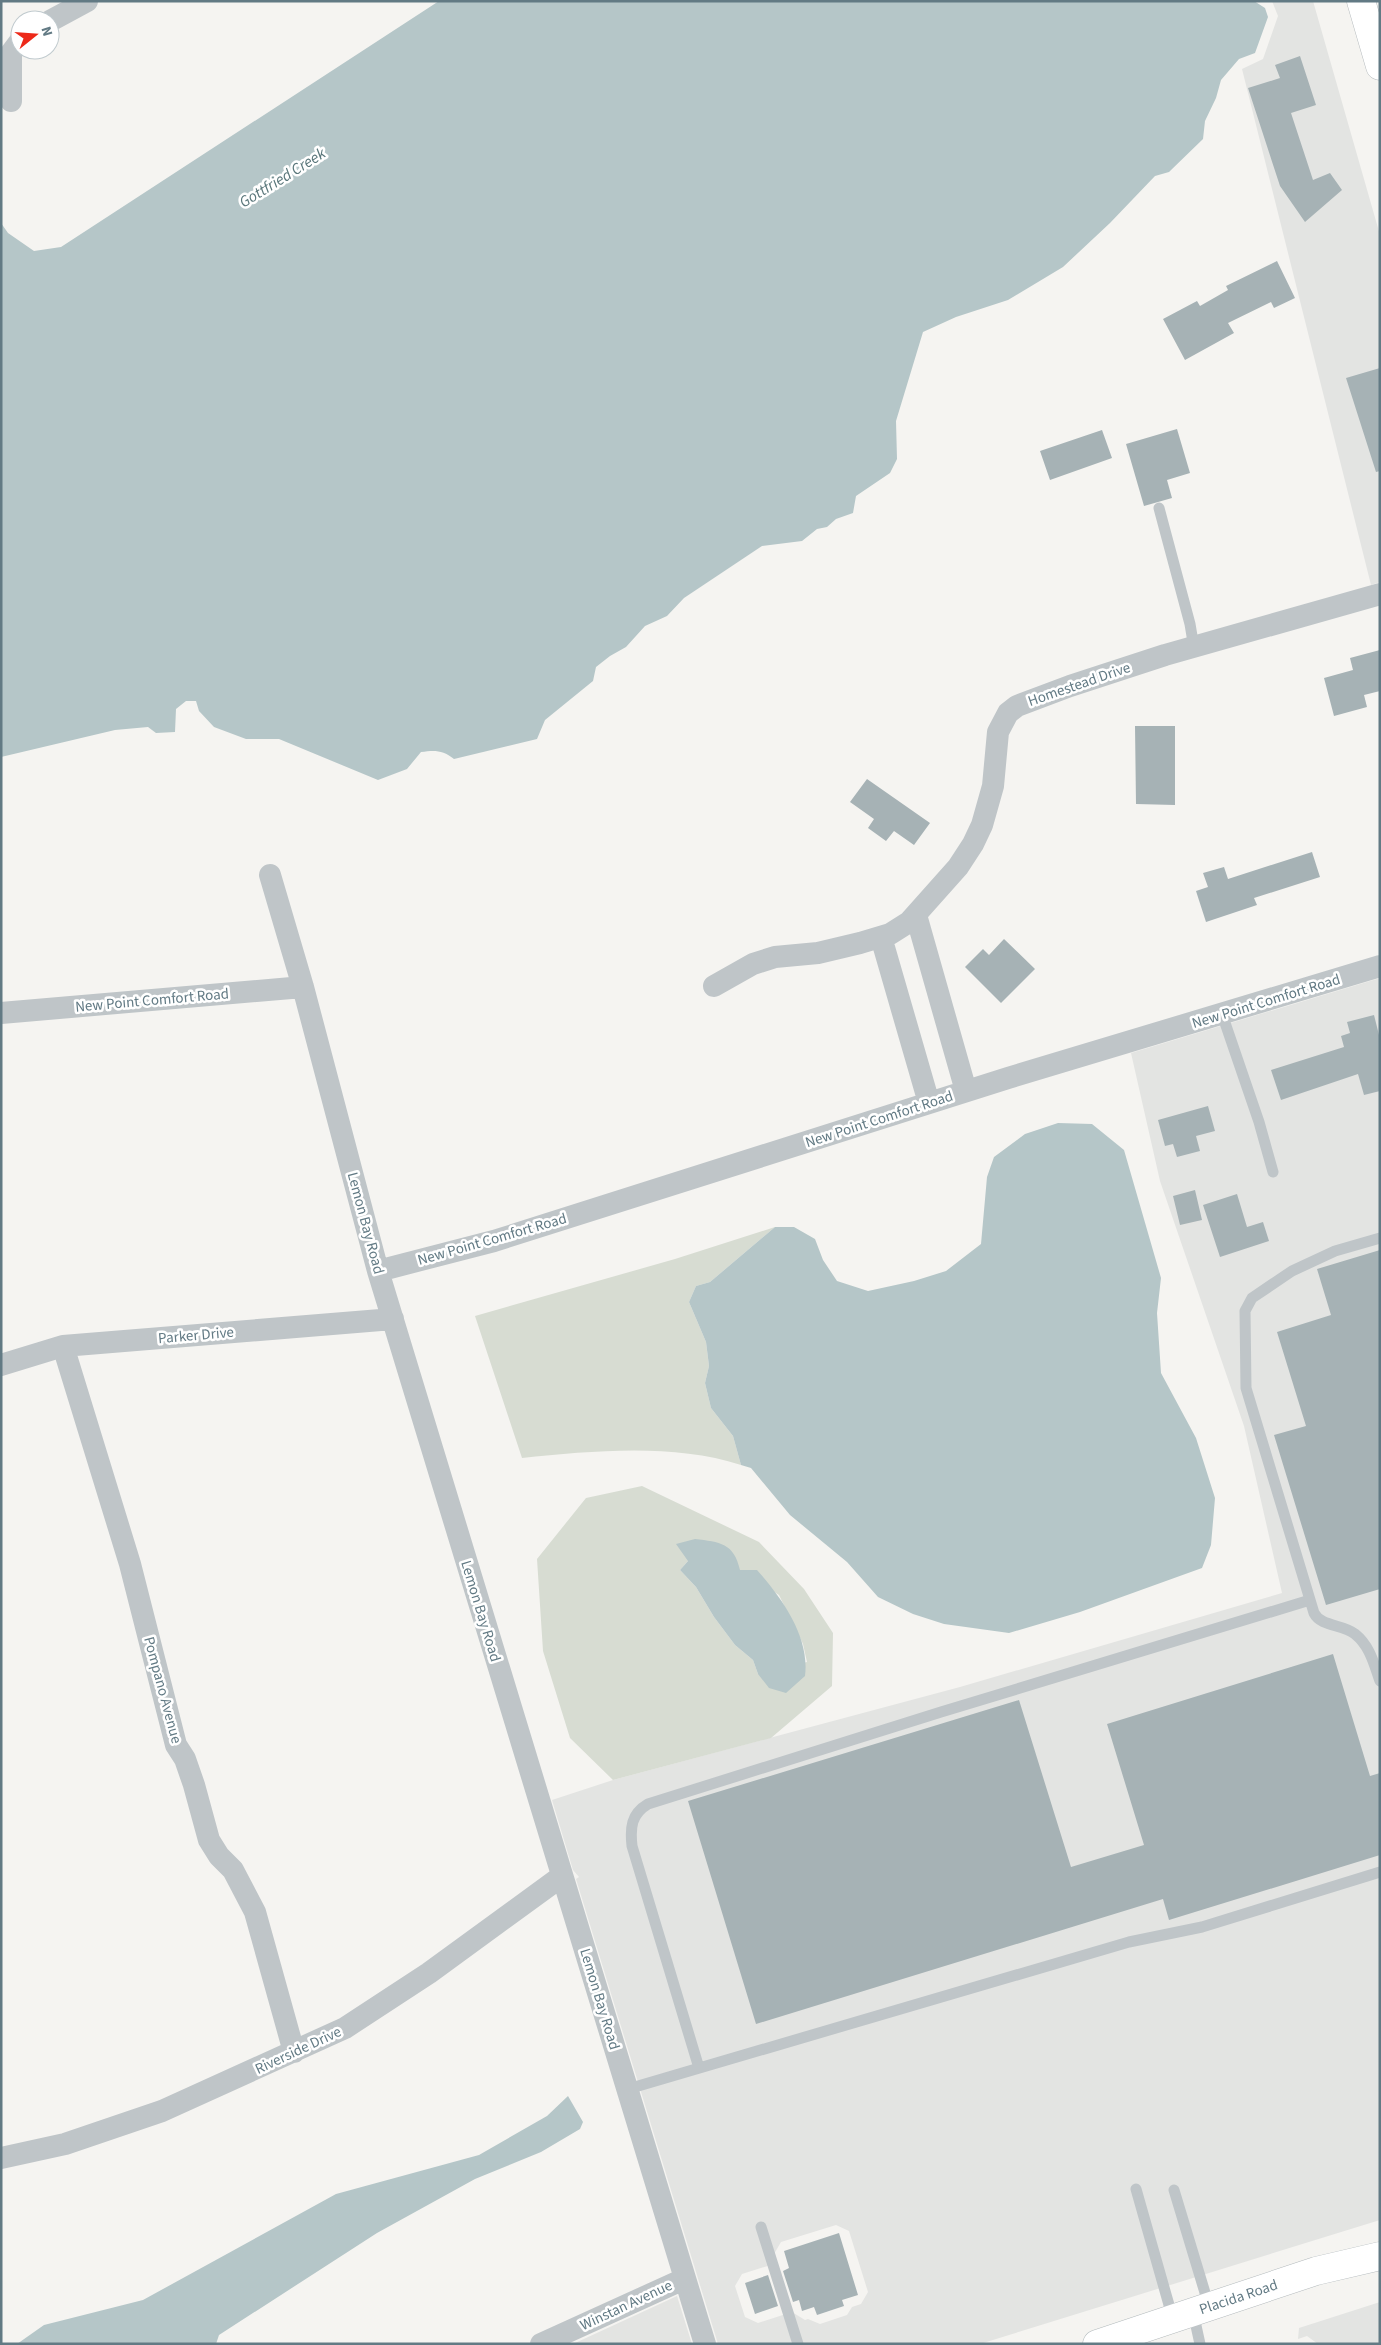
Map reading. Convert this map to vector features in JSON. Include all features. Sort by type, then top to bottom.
[{"type":"main road","points":[[1361,1],[1380,66]]},
{"type":"main road","name":"Placida Road","points":[[1097,2344],[1316,2271],[1380,2256]]},
{"type":"street","points":[[60,16],[87,1]]},
{"type":"street","points":[[11,60],[11,101]]},
{"type":"street","name":"Homestead Drive","points":[[714,986],[747,966],[764,960],[818,953],[881,937],[900,928],[916,915],[958,867],[973,844],[988,806],[996,768],[998,732],[1008,713],[1031,700],[1070,686],[1380,594]]},
{"type":"street","name":"Lemon Bay Road","points":[[270,875],[303,987],[378,1271],[705,2344]]},
{"type":"street","points":[[916,915],[966,1091]]},
{"type":"street","points":[[881,937],[929,1103]]},
{"type":"street","name":"New Point Comfort Road","points":[[378,1271],[494,1241],[966,1091],[1380,966]]},
{"type":"street","name":"New Point Comfort Road","points":[[1,1013],[303,987]]},
{"type":"street","name":"Parker Drive","points":[[1,1365],[63,1346],[393,1319]]},
{"type":"street","name":"Pompano Avenue","points":[[63,1346],[130,1564],[176,1745],[184,1759],[194,1785],[208,1840],[219,1856],[233,1870],[255,1912],[294,2052]]},
{"type":"street","name":"Riverside Drive","points":[[1,2158],[65,2144],[162,2111],[345,2028],[429,1973],[562,1876]]},
{"type":"street","name":"Winstan Avenue","points":[[541,2344],[684,2278]]},
{"type":"lane","points":[[1159,508],[1190,624],[1194,648]]},
{"type":"lane","points":[[1222,1014],[1259,1122],[1273,1172]]},
{"type":"lane","points":[[1380,1238],[1336,1251],[1292,1271],[1252,1298],[1245,1311],[1246,1388],[1316,1618],[1354,1633],[1368,1648],[1380,1681]]},
{"type":"lane","points":[[699,2068],[632,1846],[631,1824],[640,1808],[941,1712],[1310,1600]]},
{"type":"lane","points":[[628,2089],[1128,1942],[1202,1927],[1380,1872]]},
{"type":"lane","points":[[1136,2189],[1192,2312]]},
{"type":"lane","points":[[1174,2190],[1192,2312],[1200,2344]]},
{"type":"lane","points":[[761,2228],[798,2344]]},
{"type":"shaded area","points":[[1272,1],[1313,1],[1380,235],[1380,582],[1371,585],[1242,69],[1263,59],[1278,16]]},
{"type":"shaded area","points":[[1380,978],[1380,2220],[980,2344],[718,2344],[576,1879],[579,1877],[573,1870],[552,1800],[613,1780],[960,1687],[1282,1593],[1244,1426],[1160,1181],[1131,1053]],"holes":[[[836,2225],[849,2231],[868,2292],[861,2304],[852,2307],[847,2315],[820,2324],[808,2319],[805,2320],[792,2312],[758,2323],[745,2317],[735,2286],[742,2274],[777,2263],[774,2254],[781,2242]]]},
{"type":"shaded area","points":[[775,1227],[710,1282],[696,1286],[689,1302],[706,1342],[709,1366],[705,1383],[711,1408],[733,1436],[741,1465],[715,1458],[660,1451],[604,1451],[522,1458],[475,1316],[675,1259]]},
{"type":"shaded area","points":[[642,1486],[759,1542],[804,1589],[833,1633],[832,1686],[771,1738],[613,1780],[570,1738],[543,1651],[537,1559],[586,1498]],"holes":[[[688,1561],[740,1570],[779,1595],[803,1644],[807,1662],[758,1674],[753,1660],[735,1645],[714,1617],[696,1587],[680,1570]]]},
{"type":"shaded area","points":[[677,2296],[692,2344],[573,2344]]},
{"type":"shaded area","points":[[1380,2302],[1380,2344],[1318,2344],[1307,2336],[1298,2339],[1299,2328]]},
{"type":"water","name":"Gottfried Creek","points":[[439,1],[1254,1],[1265,8],[1268,17],[1255,53],[1239,59],[1221,80],[1216,98],[1205,121],[1203,139],[1169,172],[1155,176],[1110,223],[1063,267],[1008,300],[956,317],[923,332],[896,421],[897,459],[890,473],[856,496],[853,513],[836,519],[827,527],[817,529],[802,541],[762,546],[684,598],[667,616],[645,626],[626,647],[596,667],[593,681],[545,720],[537,739],[454,759],[439,751],[421,752],[407,769],[378,780],[279,739],[246,739],[214,727],[199,711],[196,701],[186,701],[176,709],[175,732],[156,733],[148,727],[115,730],[1,757],[1,223],[8,233],[34,251],[61,247]]},
{"type":"water","points":[[1058,1123],[1092,1124],[1124,1150],[1161,1278],[1157,1313],[1161,1373],[1196,1438],[1215,1498],[1211,1545],[1202,1568],[1080,1612],[1009,1633],[944,1624],[913,1614],[878,1597],[847,1562],[790,1515],[751,1468],[741,1465],[733,1436],[711,1408],[705,1383],[709,1366],[706,1342],[689,1302],[696,1286],[710,1282],[775,1227],[794,1227],[815,1239],[823,1260],[837,1281],[868,1291],[914,1281],[946,1271],[981,1244],[987,1177],[994,1157],[1025,1134]]},
{"type":"water","points":[[695,1539],[719,1543],[730,1549],[740,1570],[757,1570],[776,1593],[792,1619],[803,1647],[805,1676],[786,1693],[769,1688],[758,1674],[753,1660],[735,1645],[714,1617],[696,1587],[680,1570],[688,1561],[676,1544]]},
{"type":"water","points":[[568,2096],[583,2122],[580,2129],[541,2152],[475,2179],[377,2233],[219,2335],[216,2344],[17,2344],[44,2325],[143,2300],[336,2194],[479,2155],[547,2116]]},
{"type":"building","points":[[1300,56],[1316,105],[1291,113],[1313,180],[1330,173],[1342,190],[1305,222],[1280,186],[1248,88],[1280,78],[1275,65]]},
{"type":"building","points":[[1277,261],[1295,298],[1274,308],[1271,302],[1228,323],[1234,333],[1185,360],[1163,319],[1197,301],[1200,306],[1228,290],[1226,286]]},
{"type":"building","points":[[1380,368],[1380,471],[1376,472],[1346,378]]},
{"type":"building","points":[[1177,429],[1190,473],[1167,480],[1172,498],[1144,506],[1126,444]]},
{"type":"building","points":[[1102,430],[1112,458],[1050,480],[1040,451]]},
{"type":"building","points":[[1380,650],[1380,691],[1364,695],[1367,707],[1334,716],[1324,678],[1353,670],[1350,658]]},
{"type":"building","points":[[1135,726],[1175,726],[1175,805],[1136,804]]},
{"type":"building","points":[[867,779],[930,823],[914,845],[894,831],[886,841],[868,828],[874,819],[850,802]]},
{"type":"building","points":[[1312,852],[1320,877],[1254,898],[1257,905],[1206,922],[1196,891],[1208,887],[1203,873],[1224,867],[1228,879]]},
{"type":"building","points":[[1004,939],[1035,969],[1001,1003],[965,967],[983,949],[989,955]]},
{"type":"building","points":[[1374,1015],[1380,1039],[1380,1091],[1364,1095],[1358,1074],[1281,1100],[1271,1070],[1344,1047],[1341,1036],[1350,1033],[1347,1022]]},
{"type":"building","points":[[1208,1106],[1215,1131],[1196,1136],[1200,1151],[1177,1157],[1173,1144],[1165,1146],[1158,1120]]},
{"type":"building","points":[[1195,1190],[1202,1220],[1180,1225],[1173,1196]]},
{"type":"building","points":[[1237,1194],[1247,1227],[1263,1222],[1269,1241],[1220,1257],[1203,1205]]},
{"type":"building","points":[[1380,1250],[1380,1589],[1326,1605],[1274,1435],[1306,1426],[1277,1332],[1331,1315],[1317,1269]]},
{"type":"building","points":[[1333,1654],[1370,1776],[1380,1773],[1380,1855],[1169,1920],[1163,1899],[756,2024],[688,1801],[1019,1700],[1071,1867],[1144,1845],[1107,1724]]},
{"type":"building","points":[[839,2233],[858,2295],[842,2300],[844,2306],[817,2315],[814,2307],[802,2311],[799,2300],[793,2302],[783,2271],[789,2268],[784,2251]]},
{"type":"building","points":[[768,2275],[778,2306],[755,2314],[745,2283]]}]
